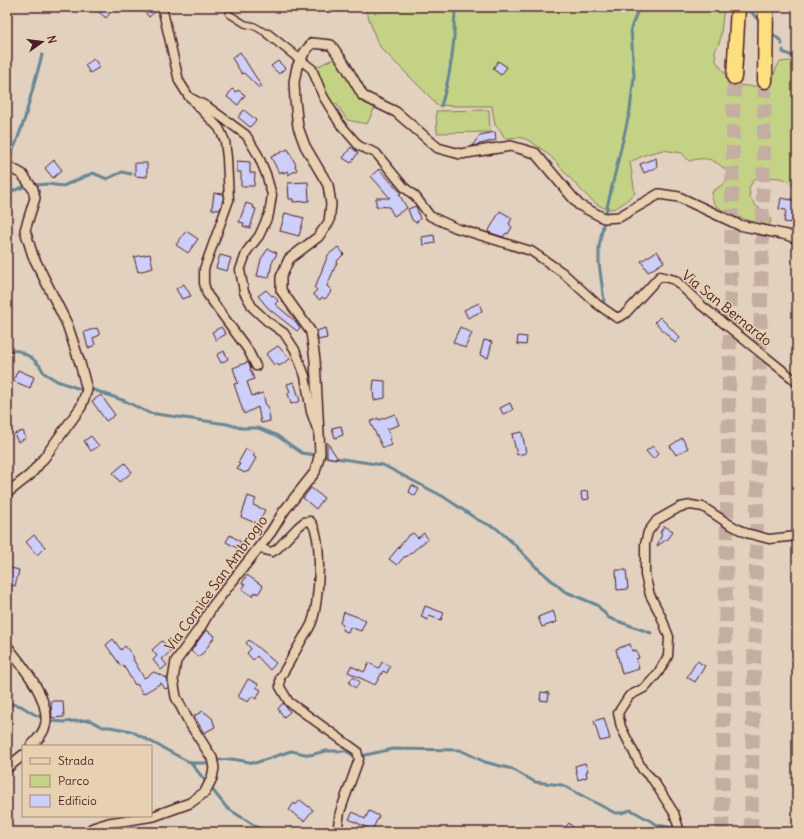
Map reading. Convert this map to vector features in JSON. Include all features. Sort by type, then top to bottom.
[{"type":"highway","points":[[734,76],[738,7]]},
{"type":"highway","points":[[765,81],[766,7]]},
{"type":"street","points":[[162,7],[179,81],[189,97],[219,128],[225,141],[228,158],[229,200],[204,269],[204,283],[207,294],[248,350],[256,366]]},
{"type":"street","points":[[229,14],[245,24],[254,26],[268,34],[300,59]]},
{"type":"street","name":"Via Cornice San Ambrogio","points":[[152,816],[190,803],[205,792],[212,778],[214,768],[212,758],[189,722],[176,697],[173,680],[176,661],[200,628],[212,607],[315,472],[320,453],[315,360],[311,332],[281,290],[281,277],[289,259],[318,237],[329,222],[330,216],[331,204],[328,185],[305,146],[298,127],[294,82],[300,59],[312,44],[332,45],[363,96],[396,112],[438,148],[460,154],[511,146],[535,153],[579,205],[604,218],[619,217],[659,194],[679,197],[739,225],[787,235],[797,239]]},
{"type":"street","name":"Via San Bernardo","points":[[300,59],[312,69],[323,96],[345,130],[359,146],[376,152],[404,187],[416,197],[430,216],[456,228],[531,251],[562,272],[597,304],[617,318],[625,314],[660,276],[675,280],[701,305],[797,382]]},
{"type":"street","name":"Via Cornice San Ambrogio","points":[[189,97],[208,107],[246,135],[258,155],[266,174],[272,195],[269,214],[259,236],[247,251],[240,270],[244,292],[253,308],[267,322],[284,333],[295,350],[305,376],[311,412],[319,434]]},
{"type":"street","points":[[7,166],[22,174],[33,189],[36,198],[25,230],[33,256],[67,324],[87,390],[81,407],[44,458],[30,475],[7,493]]},
{"type":"street","points":[[680,832],[674,813],[653,780],[642,769],[622,727],[618,713],[629,696],[646,687],[658,673],[668,656],[669,637],[661,616],[650,595],[645,575],[645,544],[648,532],[657,520],[680,507],[692,505],[703,507],[746,533],[769,539],[797,536]]},
{"type":"street","points":[[260,546],[265,550],[272,552],[277,549],[304,522],[310,521],[314,524],[317,533],[319,571],[318,593],[312,622],[280,678],[280,687],[289,702],[358,755],[340,812],[337,832]]},
{"type":"street","points":[[7,646],[41,695],[45,711],[46,724],[39,737],[32,745]]},
{"type":"street","points":[[7,768],[22,756]]},
{"type":"street","name":"Via Cornice San Ambrogio","points":[[87,832],[93,828],[109,823],[148,817]]},
{"type":"green space","points":[[365,7],[611,7],[622,11],[633,7],[724,7],[720,41],[715,51],[716,61],[733,85],[764,85],[772,79],[780,62],[790,61],[797,64],[797,190],[783,179],[754,179],[749,188],[750,198],[757,207],[766,211],[771,220],[769,226],[747,220],[729,214],[716,206],[713,201],[712,192],[727,181],[727,171],[714,161],[701,159],[689,161],[682,153],[663,150],[647,154],[630,162],[635,193],[613,209],[603,208],[588,197],[551,156],[539,147],[523,138],[504,138],[501,131],[495,125],[492,106],[436,105],[432,99],[381,48],[376,39]]},
{"type":"green space","points":[[339,56],[363,96],[377,103],[367,124],[347,120],[336,103],[330,107],[312,69]]},
{"type":"green space","points":[[489,110],[490,132],[437,133],[436,111]]},
{"type":"building","points":[[93,7],[115,7],[106,18]]},
{"type":"building","points":[[141,7],[157,7],[157,10],[149,17]]},
{"type":"building","points":[[240,52],[262,87],[260,89],[244,73],[242,74],[232,58]]},
{"type":"building","points":[[94,59],[100,67],[90,73],[85,65]]},
{"type":"building","points":[[278,61],[285,68],[279,74],[271,66]]},
{"type":"building","points":[[498,61],[507,67],[501,75],[493,69]]},
{"type":"building","points":[[232,89],[236,92],[238,90],[245,95],[238,105],[227,97]]},
{"type":"building","points":[[244,110],[256,120],[250,127],[238,117]]},
{"type":"building","points":[[495,132],[496,140],[472,146],[480,135]]},
{"type":"building","points":[[351,147],[358,153],[351,163],[343,158]]},
{"type":"building","points":[[288,149],[297,170],[288,175],[288,171],[279,173],[271,157]]},
{"type":"building","points":[[656,158],[657,167],[644,173],[640,164]]},
{"type":"building","points":[[54,160],[62,170],[53,178],[45,168]]},
{"type":"building","points":[[237,161],[250,162],[250,173],[255,173],[254,186],[241,186],[241,172],[237,172]]},
{"type":"building","points":[[135,163],[147,163],[147,177],[135,176]]},
{"type":"building","points":[[379,169],[401,193],[399,194],[407,208],[394,216],[389,207],[376,206],[376,198],[390,198],[371,176]]},
{"type":"building","points":[[308,182],[309,201],[293,202],[293,199],[289,199],[288,183]]},
{"type":"building","points":[[214,193],[223,194],[220,210],[212,209]]},
{"type":"building","points":[[781,198],[797,201],[794,223],[784,222],[786,210],[779,209]]},
{"type":"building","points":[[246,203],[254,206],[253,208],[256,209],[250,228],[243,226],[244,223],[239,222]]},
{"type":"building","points":[[416,206],[420,219],[415,222],[412,220],[408,209]]},
{"type":"building","points":[[500,211],[512,218],[509,224],[512,227],[508,234],[506,233],[503,237],[488,232]]},
{"type":"building","points":[[285,213],[304,218],[299,236],[280,231]]},
{"type":"building","points":[[186,231],[198,239],[188,253],[176,245]]},
{"type":"building","points":[[434,235],[435,243],[423,245],[422,237]]},
{"type":"building","points":[[338,247],[344,254],[338,260],[327,286],[332,291],[325,299],[322,297],[320,300],[313,294],[317,290],[314,287],[328,255]]},
{"type":"building","points":[[268,249],[277,253],[272,263],[269,278],[257,276],[261,259]]},
{"type":"building","points":[[657,251],[664,262],[648,272],[641,261]]},
{"type":"building","points":[[150,254],[153,268],[138,272],[134,257]]},
{"type":"building","points":[[220,255],[231,258],[227,271],[216,268]]},
{"type":"building","points":[[184,284],[191,296],[182,299],[176,289]]},
{"type":"building","points":[[266,290],[278,301],[275,304],[296,322],[300,328],[297,331],[269,309],[258,296]]},
{"type":"building","points":[[479,303],[482,311],[468,318],[464,310]]},
{"type":"building","points":[[660,317],[680,338],[675,343],[655,322]]},
{"type":"building","points":[[221,327],[226,334],[216,340],[212,332]]},
{"type":"building","points":[[460,327],[472,333],[465,348],[453,342]]},
{"type":"building","points":[[97,328],[100,335],[93,338],[95,345],[88,348],[84,332]]},
{"type":"building","points":[[325,328],[327,338],[318,340],[317,331]]},
{"type":"building","points":[[518,336],[527,337],[526,345],[517,344]]},
{"type":"building","points":[[484,340],[492,342],[488,358],[480,355]]},
{"type":"building","points":[[278,346],[290,359],[279,366],[277,363],[274,365],[266,354]]},
{"type":"building","points":[[224,351],[228,359],[221,363],[217,355]]},
{"type":"building","points":[[248,362],[254,379],[247,382],[252,396],[263,393],[266,406],[268,406],[270,421],[261,423],[258,407],[244,414],[234,384],[238,383],[233,368]]},
{"type":"building","points":[[18,370],[34,377],[30,388],[13,381]]},
{"type":"building","points":[[374,380],[385,381],[385,398],[374,400]]},
{"type":"building","points":[[294,382],[300,401],[291,404],[288,393],[290,392],[287,384]]},
{"type":"building","points":[[101,395],[115,415],[106,421],[92,401]]},
{"type":"building","points":[[510,403],[513,410],[503,414],[500,408]]},
{"type":"building","points":[[395,414],[399,425],[387,429],[392,445],[383,448],[370,422],[378,418],[379,420]]},
{"type":"building","points":[[341,426],[343,435],[335,438],[332,428]]},
{"type":"building","points":[[23,431],[26,438],[18,442],[14,434]]},
{"type":"building","points":[[522,432],[526,453],[517,455],[512,434]]},
{"type":"building","points":[[91,436],[99,446],[91,451],[84,441]]},
{"type":"building","points":[[682,438],[688,448],[676,455],[670,446]]},
{"type":"building","points":[[327,442],[338,459],[327,457]]},
{"type":"building","points":[[653,446],[659,453],[653,459],[646,451]]},
{"type":"building","points":[[246,449],[255,454],[253,456],[256,458],[248,472],[247,471],[245,473],[237,469],[240,464],[238,463]]},
{"type":"building","points":[[125,463],[132,472],[120,482],[113,473]]},
{"type":"building","points":[[412,485],[419,489],[415,496],[409,492]]},
{"type":"building","points":[[311,488],[324,498],[316,509],[303,498]]},
{"type":"building","points":[[588,491],[589,499],[582,500],[581,492]]},
{"type":"building","points":[[248,496],[256,499],[253,505],[265,510],[258,524],[241,517]]},
{"type":"building","points":[[664,526],[673,531],[669,538],[657,546],[662,534],[660,533]]},
{"type":"building","points":[[413,533],[418,538],[424,533],[428,539],[406,557],[405,556],[397,565],[389,559],[408,536]]},
{"type":"building","points":[[34,535],[45,547],[37,555],[26,542]]},
{"type":"building","points":[[230,535],[241,542],[237,548],[226,542]]},
{"type":"building","points":[[7,567],[19,570],[15,586],[7,584]]},
{"type":"building","points":[[616,570],[626,570],[628,589],[617,590]]},
{"type":"building","points":[[247,575],[263,586],[258,594],[255,592],[252,596],[242,589],[245,585],[242,583]]},
{"type":"building","points":[[425,606],[444,613],[441,620],[429,616],[428,620],[421,617]]},
{"type":"building","points":[[553,611],[557,622],[542,627],[538,617]]},
{"type":"building","points":[[344,612],[366,620],[361,631],[350,627],[348,632],[342,630],[343,625],[340,623]]},
{"type":"building","points":[[206,630],[215,636],[204,652],[198,657],[191,651]]},
{"type":"building","points":[[113,639],[121,650],[125,646],[130,652],[144,678],[154,672],[167,678],[168,688],[165,689],[161,683],[143,694],[137,684],[135,685],[123,665],[121,666],[106,645]]},
{"type":"building","points":[[249,640],[276,663],[270,670],[257,656],[253,660],[247,653],[251,649],[246,643]]},
{"type":"building","points":[[162,641],[171,651],[162,659],[167,665],[161,670],[153,660],[157,656],[152,650]]},
{"type":"building","points":[[630,644],[632,651],[636,650],[639,658],[636,659],[639,669],[622,674],[616,649]]},
{"type":"building","points":[[697,661],[705,666],[695,682],[687,677]]},
{"type":"building","points":[[382,662],[390,666],[387,673],[383,671],[375,685],[348,672],[351,666],[364,672],[369,663],[379,668]]},
{"type":"building","points":[[353,677],[360,682],[356,688],[349,683]]},
{"type":"building","points":[[248,679],[258,684],[256,687],[261,690],[256,699],[252,696],[248,702],[238,697]]},
{"type":"building","points":[[541,692],[549,693],[548,701],[540,700]]},
{"type":"building","points":[[51,701],[63,701],[64,717],[52,718]]},
{"type":"building","points":[[283,703],[290,712],[284,717],[278,709]]},
{"type":"building","points":[[203,711],[212,718],[215,727],[204,733],[194,716]]},
{"type":"building","points":[[604,718],[610,739],[600,741],[594,721]]},
{"type":"building","points":[[585,763],[588,771],[586,772],[587,777],[578,780],[575,766]]},
{"type":"building","points":[[300,800],[313,810],[304,821],[289,810],[294,803],[296,805]]},
{"type":"building","points":[[369,811],[379,816],[372,830],[349,819],[353,812],[365,819]]},
{"type":"building","points":[[569,823],[578,832],[561,832]]},
{"type":"waterway","points":[[441,106],[451,64],[456,7]]},
{"type":"waterway","points":[[604,301],[599,263],[599,247],[630,110],[634,77],[631,28],[639,7]]},
{"type":"waterway","points":[[747,7],[760,22]]},
{"type":"waterway","points":[[770,32],[781,41],[782,44]]},
{"type":"waterway","points":[[783,50],[783,52],[797,58]]},
{"type":"waterway","points":[[7,163],[24,121],[42,55]]},
{"type":"waterway","points":[[7,193],[26,186],[47,184],[63,186],[93,173],[107,179],[122,172],[131,174]]},
{"type":"waterway","points":[[7,350],[19,351],[32,358],[40,366],[44,373],[57,381],[83,390],[94,390],[125,401],[149,413],[227,424],[241,428],[258,428],[276,435],[302,453],[383,465],[444,497],[478,520],[496,528],[536,567],[564,591],[597,605],[609,618],[651,633]]},
{"type":"waterway","points":[[7,703],[21,706],[49,721],[64,722],[89,720],[103,727],[131,731],[191,763],[208,763],[232,759],[255,763],[291,751],[310,755],[326,751],[346,751],[356,757],[393,749],[460,750],[485,762],[512,769],[535,782],[562,785],[615,813],[631,810],[658,825],[694,832]]},
{"type":"waterway","points":[[191,763],[227,808],[265,832]]},
{"type":"tunnel","points":[[722,832],[734,77]]},
{"type":"tunnel","points":[[751,832],[765,81]]}]
